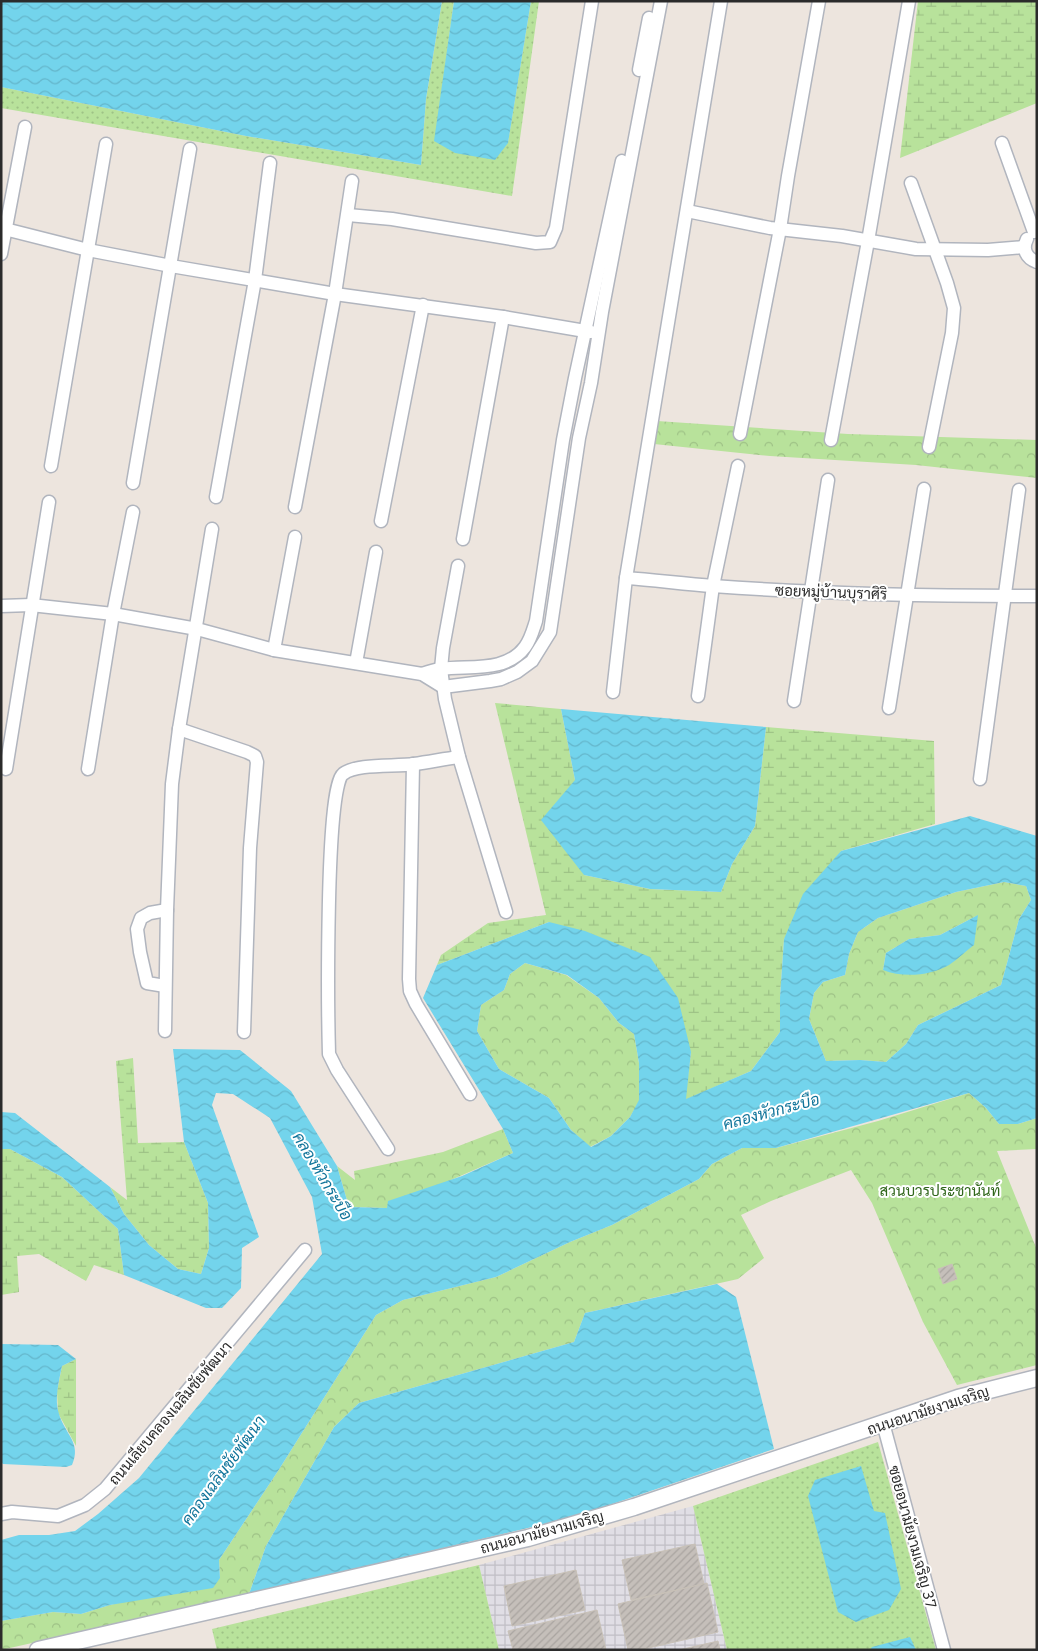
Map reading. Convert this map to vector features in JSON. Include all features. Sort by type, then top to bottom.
[{"type":"street","points":[[348,215],[392,219],[536,243],[550,242],[556,228],[592,1]]},
{"type":"street","points":[[422,674],[441,669],[483,667],[508,661],[520,653],[530,639],[536,621],[563,440],[625,147],[652,1]]},
{"type":"street","points":[[1,606],[31,605],[113,614],[197,628],[274,650],[422,674],[444,687],[490,681],[517,672],[532,661],[550,632],[579,438],[660,1]]},
{"type":"street","points":[[613,692],[626,578],[658,372],[687,211],[720,1]]},
{"type":"street","points":[[740,434],[780,229],[819,1]]},
{"type":"street","points":[[831,440],[868,241],[909,1]]},
{"type":"street","points":[[1,254],[3,228],[24,127]]},
{"type":"street","points":[[1002,143],[1035,231],[1029,235],[1024,246],[1025,253],[1029,258],[1037,262]]},
{"type":"street","points":[[51,466],[106,144]]},
{"type":"street","points":[[133,483],[190,149]]},
{"type":"street","points":[[216,496],[255,280],[270,163]]},
{"type":"street","points":[[295,507],[335,294],[352,181]]},
{"type":"street","points":[[911,183],[954,308],[952,333],[929,447]]},
{"type":"street","points":[[687,211],[780,229],[842,236],[916,249],[988,250],[1024,246]]},
{"type":"street","points":[[3,228],[88,250],[171,266],[335,294],[422,305],[599,333]]},
{"type":"street","points":[[381,521],[422,305]]},
{"type":"street","points":[[463,539],[503,317]]},
{"type":"street","points":[[698,696],[712,586],[738,466]]},
{"type":"street","points":[[794,701],[828,480]]},
{"type":"street","points":[[890,708],[924,489]]},
{"type":"street","points":[[980,779],[1019,490]]},
{"type":"street","points":[[6,769],[49,502]]},
{"type":"street","points":[[88,769],[113,614],[133,512]]},
{"type":"street","points":[[552,515],[568,517]]},
{"type":"street","points":[[165,1031],[172,784],[179,729],[212,529]]},
{"type":"street","points":[[274,650],[295,537]]},
{"type":"street","points":[[356,663],[376,552]]},
{"type":"street","points":[[458,566],[442,648],[441,669],[445,699],[459,757],[506,912]]},
{"type":"street","name":"ซอยหมู่บ้านบุราศิริ","points":[[626,578],[811,592],[1037,596]]},
{"type":"street","points":[[536,621],[551,625]]},
{"type":"street","points":[[179,729],[247,752],[254,756],[257,762],[250,848],[244,1032]]},
{"type":"street","points":[[388,1148],[337,1070],[329,1054],[329,924],[333,819],[337,783],[340,775],[350,770],[459,757]]},
{"type":"street","points":[[412,764],[410,991],[470,1094]]},
{"type":"street","points":[[165,986],[147,983],[137,929],[141,918],[150,913],[167,910]]},
{"type":"street","name":"ถนนเลียบคลองเฉลิมชัยพัฒนา","points":[[1,1514],[12,1512],[58,1516],[85,1505],[105,1490],[305,1250]]},
{"type":"street","name":"ถนนอนามัยงามเจริญ","points":[[45,1649],[528,1538],[634,1507],[958,1398],[1037,1378]]},
{"type":"street","name":"ซอยอนามัยงามเจริญ 37","points":[[883,1423],[944,1650]]},
{"type":"shaded area","points":[[693,1506],[727,1650],[499,1650],[479,1565]]},
{"type":"green space","points":[[442,1],[454,1],[435,141],[508,142],[531,1],[539,1],[512,196],[1,108],[1,87],[246,136],[421,165],[426,99]]},
{"type":"green space","points":[[918,1],[1037,1],[1037,103],[900,158]]},
{"type":"green space","points":[[657,421],[848,434],[1037,440],[1037,478],[916,465],[770,456],[654,444]]},
{"type":"green space","points":[[495,703],[561,709],[575,780],[584,875],[650,889],[721,892],[732,864],[755,826],[766,727],[934,741],[935,824],[841,851],[784,939],[780,997],[780,1032],[751,1071],[685,1100],[691,1052],[549,922],[437,965],[441,955],[488,923],[546,915]]},
{"type":"green space","points":[[1004,882],[1026,886],[1031,900],[1019,919],[1001,985],[918,1025],[906,1044],[886,1062],[860,1060],[826,1061],[809,1019],[814,993],[823,982],[845,975],[849,954],[858,932],[878,918],[956,892]],"holes":[[[978,915],[883,970],[886,953],[909,939],[940,935]]]},
{"type":"green space","points":[[525,963],[566,975],[599,998],[619,1023],[634,1034],[639,1063],[640,1100],[630,1117],[611,1136],[590,1147],[571,1130],[549,1098],[499,1069],[477,1031],[481,1005],[504,990],[510,974]]},
{"type":"green space","points":[[133,1058],[138,1143],[184,1142],[208,1203],[209,1248],[201,1274],[178,1269],[149,1245],[124,1214],[110,1187],[127,1200],[116,1061]]},
{"type":"green space","name":"สวนบวรประชานันท์","points":[[969,1093],[986,1108],[999,1124],[1018,1124],[1037,1118],[1037,1149],[997,1151],[1037,1250],[1037,1365],[957,1385],[923,1322],[872,1203],[851,1170],[771,1201],[741,1215],[764,1258],[738,1279],[585,1313],[574,1342],[359,1403],[334,1427],[266,1546],[249,1594],[1,1650],[1,1621],[53,1612],[81,1614],[220,1578],[219,1560],[278,1471],[376,1315],[403,1300],[496,1277],[570,1242],[612,1225],[699,1179],[712,1164],[742,1148],[776,1148],[878,1121]]},
{"type":"green space","points":[[503,1129],[513,1153],[387,1208],[349,1207],[337,1166],[355,1180],[354,1171],[443,1152]]},
{"type":"green space","points":[[1,1149],[10,1149],[62,1177],[118,1229],[124,1275],[94,1265],[86,1281],[39,1254],[17,1256],[19,1292],[1,1295]]},
{"type":"green space","points":[[76,1359],[76,1446],[58,1413],[57,1391],[62,1366]]},
{"type":"green space","points":[[878,1442],[936,1650],[727,1650],[693,1506]]},
{"type":"green space","points":[[479,1565],[499,1650],[217,1650],[212,1629]]},
{"type":"water","points":[[1,1],[442,1],[426,99],[421,165],[246,136],[1,87]]},
{"type":"water","points":[[454,1],[531,1],[508,143],[495,160],[455,153],[434,141]]},
{"type":"water","points":[[561,709],[766,727],[755,826],[732,864],[721,892],[650,889],[584,875],[541,820],[575,780]]},
{"type":"water","points":[[970,816],[1037,836],[1037,1118],[1018,1124],[999,1124],[986,1108],[969,1093],[776,1148],[742,1148],[712,1164],[699,1179],[612,1225],[570,1242],[496,1277],[403,1300],[376,1315],[278,1471],[219,1560],[220,1578],[213,1588],[110,1605],[81,1614],[53,1612],[1,1621],[1,1540],[19,1535],[49,1535],[75,1531],[98,1514],[139,1478],[322,1254],[312,1197],[270,1118],[233,1094],[216,1093],[212,1105],[259,1237],[242,1248],[241,1288],[222,1308],[206,1308],[124,1275],[118,1229],[62,1177],[10,1149],[1,1149],[1,1112],[15,1113],[110,1187],[124,1214],[149,1245],[178,1269],[201,1274],[209,1248],[208,1203],[184,1142],[173,1049],[240,1050],[291,1091],[337,1166],[349,1207],[387,1208],[388,1201],[462,1176],[513,1153],[503,1129],[423,998],[437,965],[549,922],[585,931],[650,957],[678,998],[691,1052],[686,1099],[751,1071],[780,1032],[780,997],[784,939],[803,894],[841,851]],"holes":[[[1004,882],[1026,886],[1031,900],[1019,919],[1001,985],[918,1025],[906,1044],[886,1062],[860,1060],[826,1061],[809,1019],[814,993],[823,982],[845,975],[849,954],[858,932],[878,918],[956,892]],[[525,963],[567,975],[599,998],[619,1023],[634,1034],[639,1063],[639,1100],[630,1117],[611,1136],[591,1147],[571,1130],[549,1098],[499,1069],[477,1031],[481,1005],[504,990],[510,974]]]},
{"type":"water","points":[[978,915],[974,945],[949,965],[933,972],[916,975],[891,973],[883,970],[886,953],[909,939],[940,935]]},
{"type":"water","points":[[717,1284],[736,1297],[774,1449],[574,1517],[249,1594],[266,1546],[334,1427],[359,1403],[574,1342],[585,1313]]},
{"type":"water","points":[[1,1344],[58,1345],[76,1359],[62,1366],[57,1396],[59,1414],[74,1444],[75,1457],[72,1465],[66,1467],[3,1464],[1,1462]]},
{"type":"water","points":[[861,1466],[874,1511],[885,1513],[901,1589],[889,1610],[856,1622],[838,1612],[808,1496],[815,1480]]},
{"type":"water","points":[[910,1637],[916,1650],[870,1650],[872,1647]]},
{"type":"building","points":[[952,1264],[957,1279],[943,1284],[938,1269]]},
{"type":"building","points":[[695,1544],[704,1584],[631,1600],[622,1560]]},
{"type":"building","points":[[576,1570],[585,1610],[512,1626],[504,1586]]},
{"type":"building","points":[[707,1583],[718,1632],[640,1650],[628,1650],[618,1604]]},
{"type":"building","points":[[597,1610],[606,1650],[513,1650],[508,1631]]},
{"type":"building","points":[[718,1641],[720,1650],[679,1650]]},
{"type":"water label","name":"คลองหัวกระบือ","points":[[771,1111]]},
{"type":"water label","name":"คลองหัวกระบือ","points":[[323,1176]]},
{"type":"water label","name":"คลองเฉลิมชัยพัฒนา","points":[[223,1470]]}]
